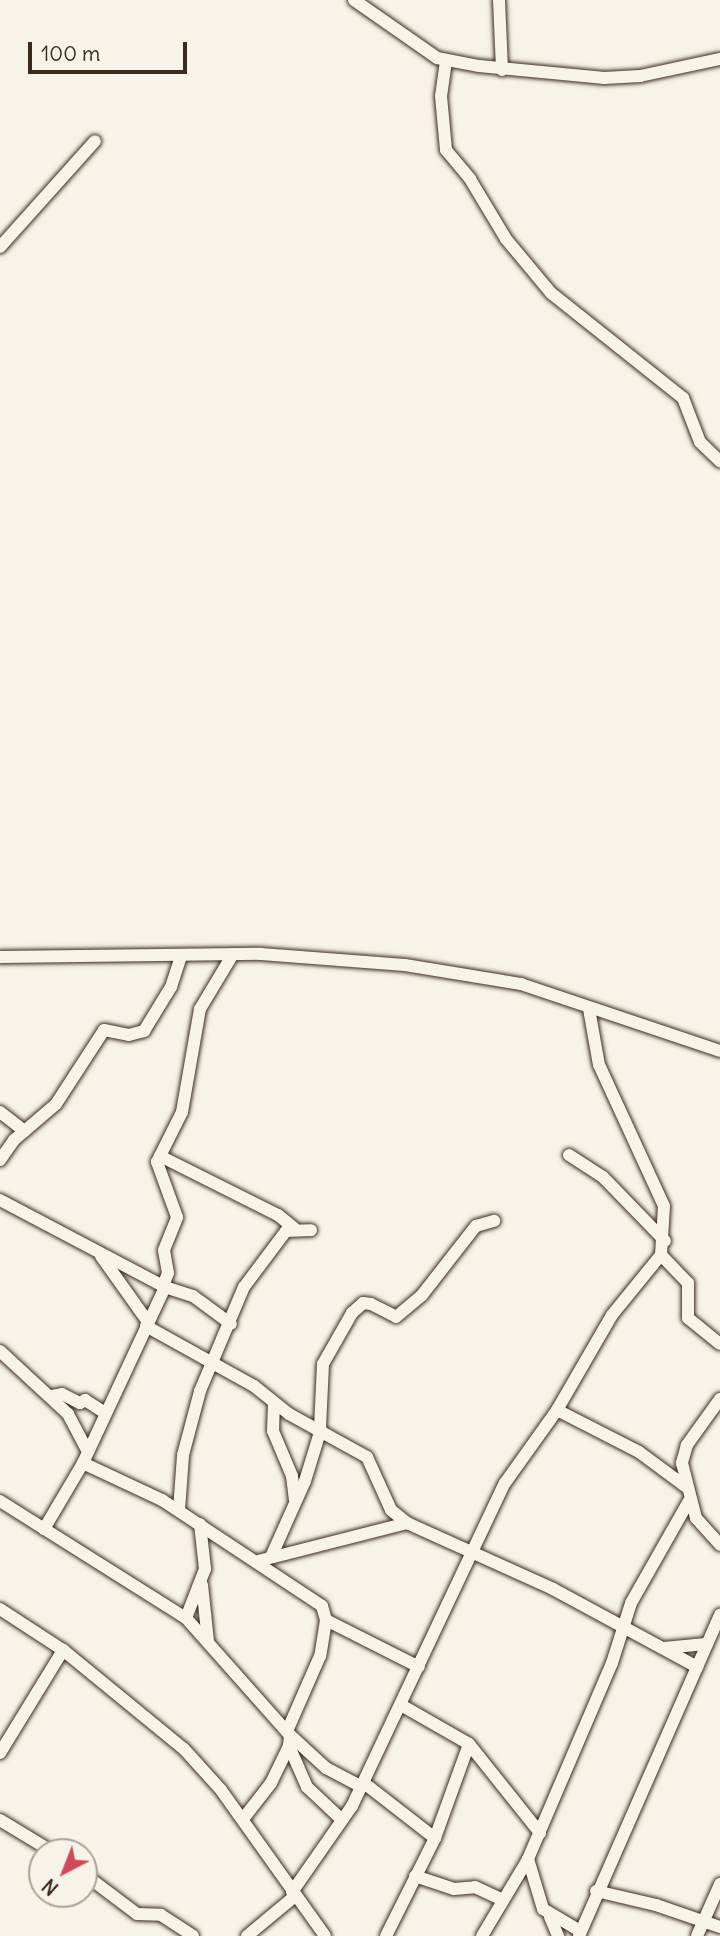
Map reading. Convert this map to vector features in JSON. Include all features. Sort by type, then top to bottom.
[{"type":"street","points":[[354,0],[427,53],[446,61],[502,70],[604,78],[669,71],[720,59]]},
{"type":"street","points":[[499,0],[502,70]]},
{"type":"street","points":[[446,61],[441,96],[446,150],[470,179],[506,239],[551,293],[683,398],[701,442],[720,461]]},
{"type":"street","points":[[0,247],[95,141]]},
{"type":"street","points":[[44,1528],[83,1463],[164,1286],[168,1273],[164,1250],[177,1217],[156,1169],[182,1112],[200,1009],[233,954]]},
{"type":"street","points":[[0,957],[233,954],[459,972],[521,984],[720,1051]]},
{"type":"street","points":[[0,1160],[24,1130],[55,1104],[104,1030],[130,1035],[144,1031],[171,987],[181,956]]},
{"type":"street","points":[[247,1936],[294,1894],[342,1821],[363,1785],[509,1477],[557,1410],[612,1315],[661,1255],[664,1241],[664,1206],[599,1065],[589,1009]]},
{"type":"street","points":[[0,1112],[24,1130]]},
{"type":"street","points":[[569,1155],[603,1177],[664,1241]]},
{"type":"street","points":[[160,1156],[278,1215],[294,1228],[311,1230]]},
{"type":"street","points":[[0,1200],[164,1286],[194,1296],[231,1324]]},
{"type":"street","points":[[271,1557],[321,1428],[323,1364],[352,1313],[363,1303],[371,1304],[396,1317],[446,1267],[476,1226],[494,1221]]},
{"type":"street","points":[[179,1510],[183,1455],[210,1364],[231,1324],[250,1275],[279,1238],[294,1228]]},
{"type":"street","points":[[99,1253],[147,1324],[210,1364],[254,1386],[274,1403],[367,1457],[391,1510],[407,1523],[470,1555],[553,1590],[697,1667]]},
{"type":"street","points":[[661,1255],[688,1283],[688,1318],[720,1344]]},
{"type":"street","points":[[0,1350],[52,1396],[73,1420],[87,1450]]},
{"type":"street","points":[[52,1396],[62,1394],[80,1403],[85,1400],[105,1413]]},
{"type":"street","points":[[720,1399],[687,1445],[682,1463],[689,1501],[701,1527],[720,1545]]},
{"type":"street","points":[[274,1403],[273,1431],[292,1476],[295,1500]]},
{"type":"street","points":[[557,1410],[639,1452],[685,1486]]},
{"type":"street","points":[[83,1463],[179,1510],[313,1597],[326,1620],[419,1667]]},
{"type":"street","points":[[0,1501],[186,1618],[289,1737],[326,1768],[363,1785],[435,1838]]},
{"type":"street","points":[[482,1936],[501,1899],[528,1859],[612,1663],[621,1627],[689,1501]]},
{"type":"street","points":[[258,1561],[407,1523]]},
{"type":"street","points":[[200,1524],[205,1560],[202,1584],[208,1641]]},
{"type":"street","points":[[186,1618],[202,1584]]},
{"type":"street","points":[[1,1612],[63,1650],[184,1749],[243,1819],[325,1936]]},
{"type":"street","points":[[550,1917],[580,1933],[596,1891],[706,1644],[717,1629],[720,1615]]},
{"type":"street","points":[[243,1819],[271,1783],[320,1656],[326,1620]]},
{"type":"street","points":[[664,1648],[706,1644]]},
{"type":"street","points":[[0,1752],[63,1650]]},
{"type":"street","points":[[401,1704],[469,1744],[540,1833]]},
{"type":"street","points":[[289,1737],[307,1787],[342,1821]]},
{"type":"street","points":[[386,1936],[435,1838],[469,1744]]},
{"type":"street","points":[[0,1820],[29,1838]]},
{"type":"street","points":[[528,1859],[540,1904],[550,1917],[558,1936]]},
{"type":"street","points":[[415,1876],[454,1888],[475,1887],[501,1899]]},
{"type":"street","points":[[697,1936],[720,1884]]},
{"type":"street","points":[[98,1885],[136,1914],[160,1915],[192,1936]]},
{"type":"street","points":[[596,1891],[720,1927]]}]
